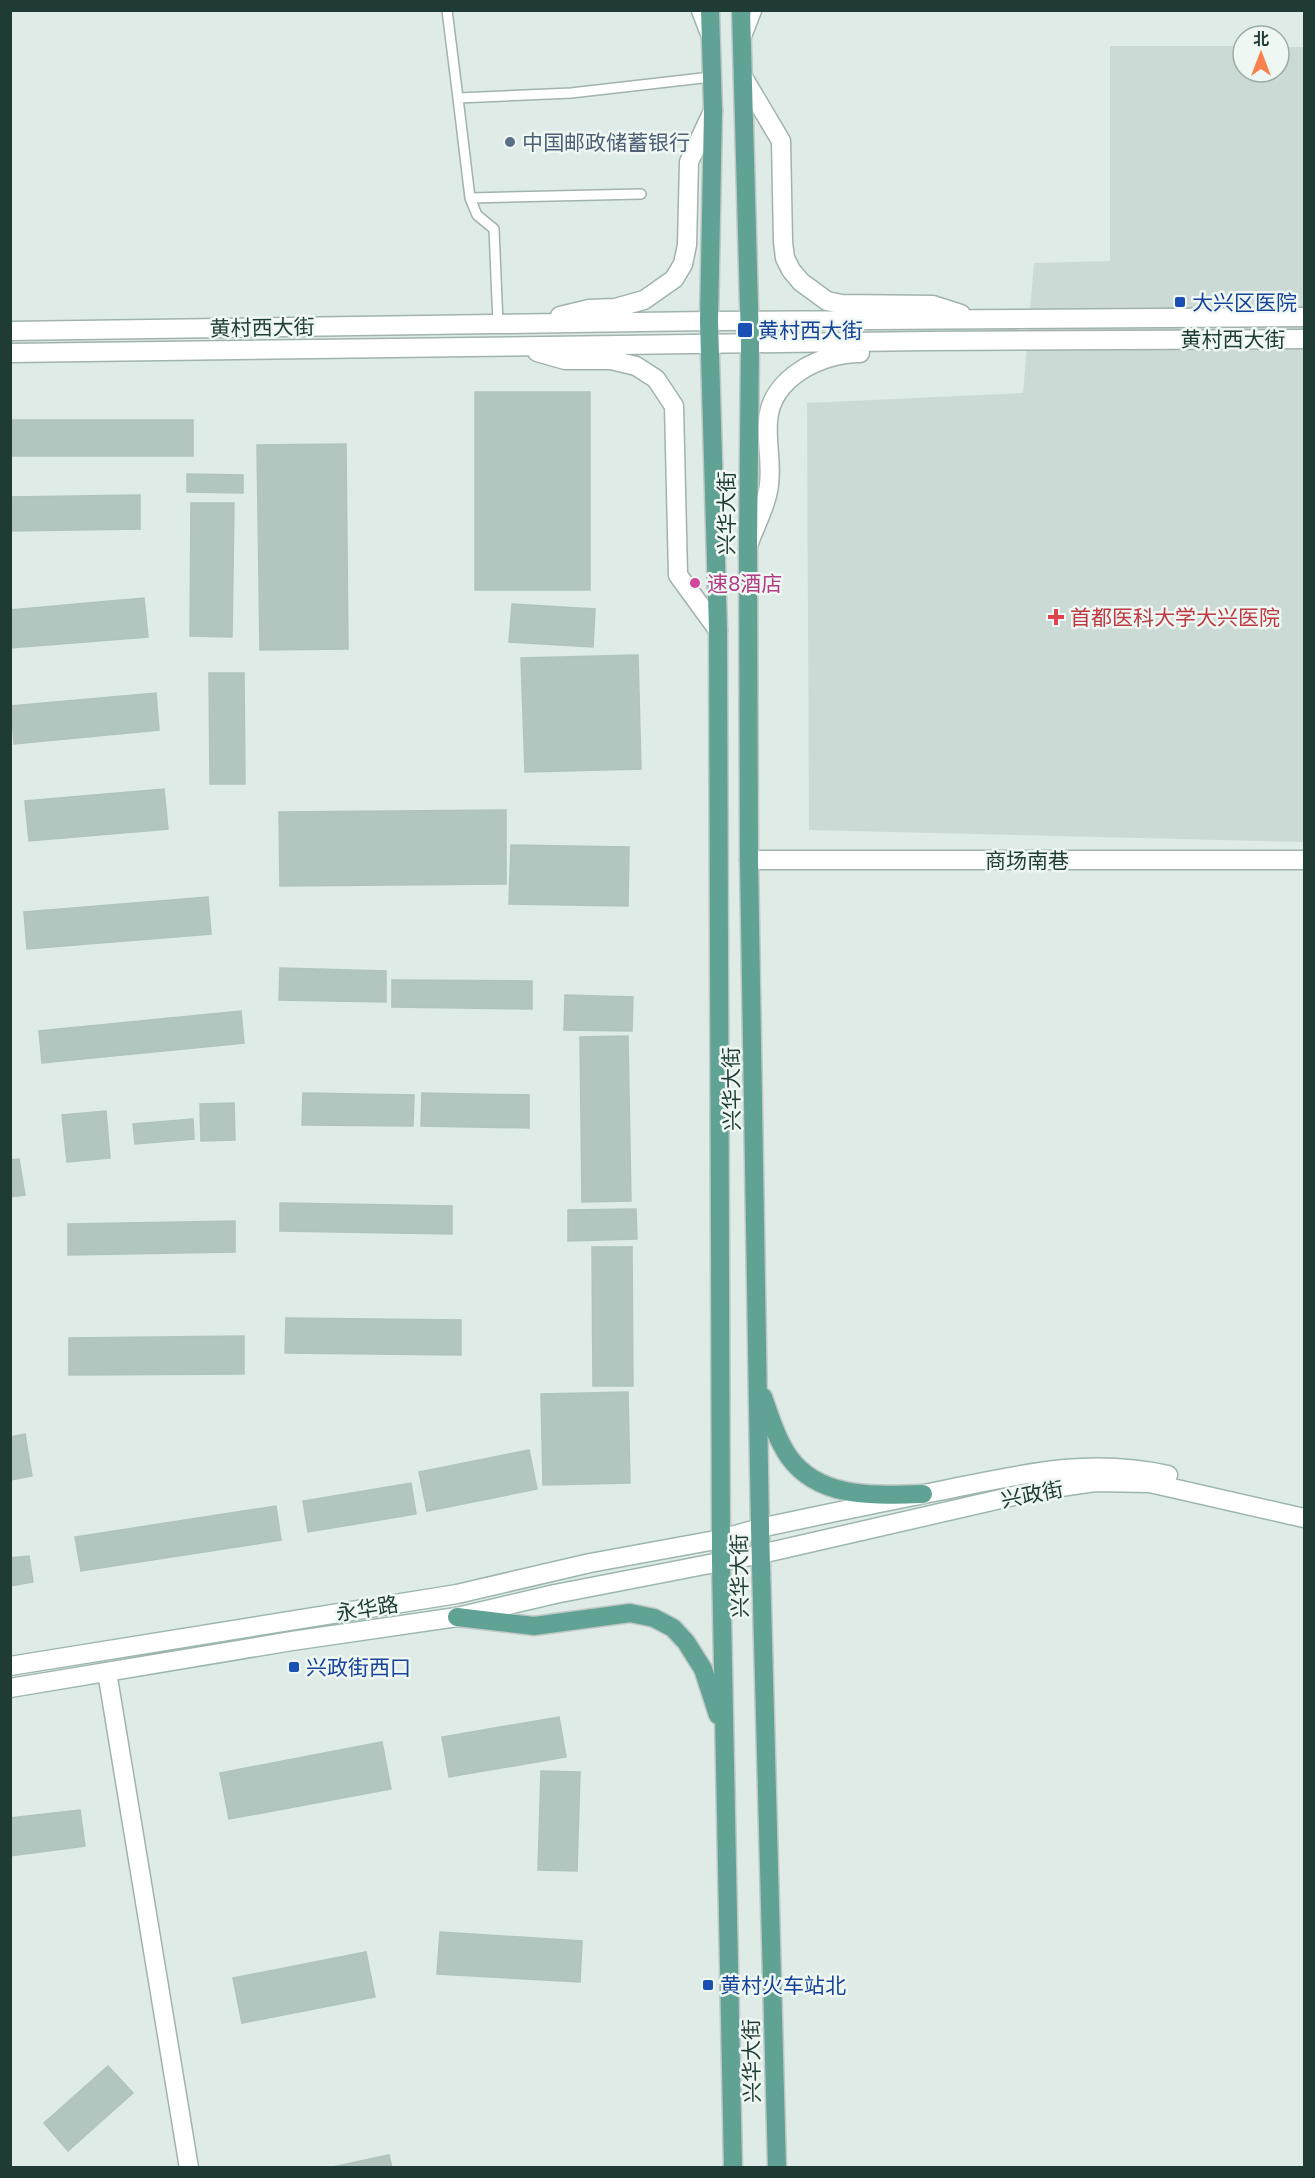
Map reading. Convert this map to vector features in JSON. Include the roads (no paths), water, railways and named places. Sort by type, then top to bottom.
[{"type":"main road","name":"兴华大街","points":[[710,10],[713,111],[709,344],[718,630],[721,1563],[733,2168]]},
{"type":"main road","name":"兴华大街","points":[[741,10],[750,320],[748,548],[750,860],[760,1528],[777,2168]]},
{"type":"main road","points":[[759,1387],[777,1434],[790,1458],[807,1474],[834,1490],[871,1496],[923,1494]]},
{"type":"main road","points":[[457,1617],[534,1626],[630,1613],[654,1618],[664,1623],[673,1628],[686,1642],[703,1669],[718,1713],[724,1755]]},
{"type":"street","points":[[743,77],[781,141],[785,258],[801,282],[827,301],[842,304],[933,305],[977,319]]},
{"type":"street","points":[[532,323],[589,309],[615,308],[644,300],[674,279],[683,264],[687,245],[689,162],[713,111]]},
{"type":"street","name":"黄村西大街","points":[[10,331],[750,320],[1305,317]]},
{"type":"street","name":"黄村西大街","points":[[10,353],[926,341],[1305,339]]},
{"type":"street","points":[[748,548],[768,490],[768,419],[773,400],[782,388],[798,373],[818,360],[843,353],[891,353],[926,341]]},
{"type":"street","points":[[515,346],[565,360],[611,360],[636,366],[656,379],[674,406],[678,576],[718,630]]},
{"type":"street","name":"商场南巷","points":[[750,860],[1305,860]]},
{"type":"street","name":"兴政街","points":[[760,1528],[1040,1470],[1094,1466],[1153,1472],[1305,1506]]},
{"type":"street","name":"兴政街","points":[[721,1563],[1040,1490],[1095,1482],[1150,1483],[1305,1518]]},
{"type":"street","name":"永华路","points":[[10,1666],[457,1594],[590,1563],[721,1539],[760,1528]]},
{"type":"street","name":"永华路","points":[[10,1688],[292,1641],[457,1617],[555,1594],[721,1563]]},
{"type":"street","points":[[107,1672],[189,2168]]},
{"type":"lane","points":[[447,10],[470,198],[477,215],[494,229],[498,324]]},
{"type":"lane","points":[[696,10],[711,50]]},
{"type":"lane","points":[[741,48],[757,10]]},
{"type":"lane","points":[[458,98],[570,93],[711,77]]},
{"type":"lane","points":[[470,198],[641,194]]},
{"type":"place","name":"中国邮政储蓄银行","points":[[510,142]]},
{"type":"place","name":"大兴区医院","points":[[1180,302]]},
{"type":"place","name":"黄村西大街","points":[[745,330]]},
{"type":"place","name":"速8酒店","points":[[695,583]]},
{"type":"place","name":"首都医科大学大兴医院","points":[[1056,617]]},
{"type":"place","name":"兴政街西口","points":[[294,1667]]},
{"type":"place","name":"黄村火车站北","points":[[708,1985]]}]
